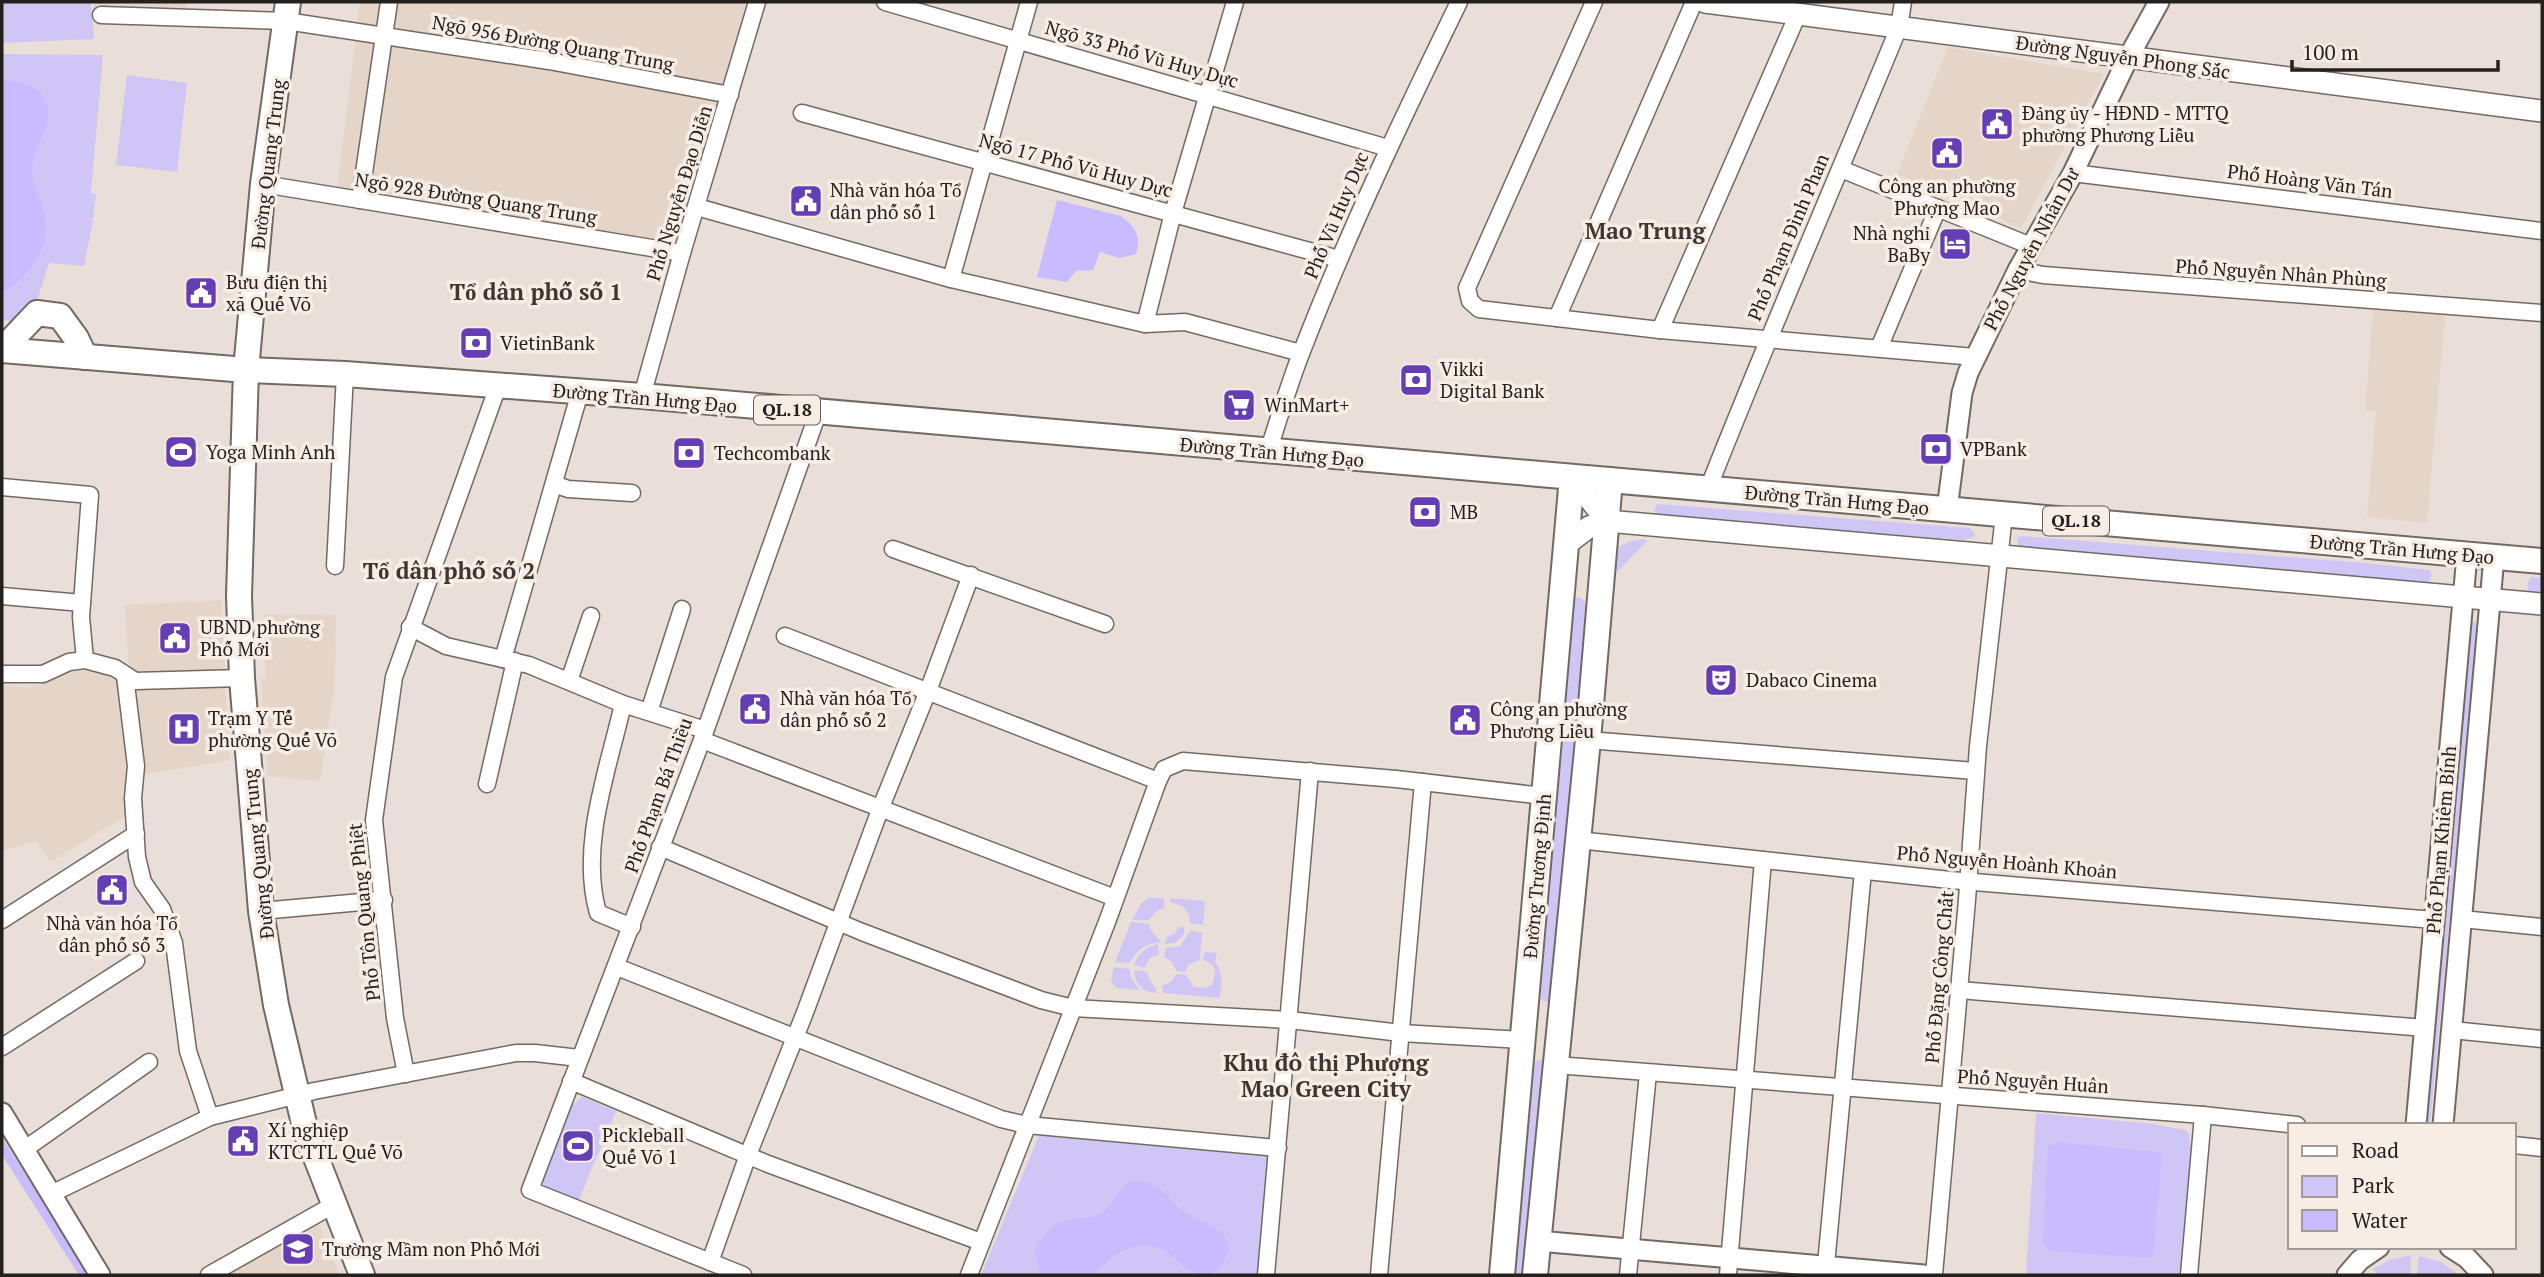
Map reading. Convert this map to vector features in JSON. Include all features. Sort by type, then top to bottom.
[{"type":"main road","name":"Đường Nguyễn Phong Sắc","points":[[1705,2],[2542,111]]},
{"type":"main road","name":"Đường Quang Trung","points":[[287,11],[263,184],[246,370],[239,596],[242,678],[261,911],[276,1005],[306,1132],[362,1275]]},
{"type":"main road","points":[[2,350],[37,313],[60,316],[76,338],[85,357]]},
{"type":"main road","name":"Đường Trần Hưng Đạo","points":[[2,350],[246,370],[345,374],[642,396],[2542,561]]},
{"type":"main road","points":[[1572,477],[1607,521]]},
{"type":"main road","name":"Đường Trương Định","points":[[1502,1275],[1572,477]]},
{"type":"main road","name":"Đường Trương Định","points":[[1535,1275],[1588,740],[1610,480]]},
{"type":"main road","points":[[1568,543],[1584,530],[1607,521],[2000,558],[2542,604]]},
{"type":"main road","points":[[1522,1040],[1557,1054]]},
{"type":"street","points":[[360,200],[389,2]]},
{"type":"street","name":"Phố Nguyễn Đạo Diễn","points":[[642,396],[757,2]]},
{"type":"street","name":"Ngõ 33 Phố Vũ Huy Dực","points":[[885,2],[1210,94],[1388,148]]},
{"type":"street","points":[[951,279],[1029,2]]},
{"type":"street","points":[[1145,324],[1173,213],[1236,2]]},
{"type":"street","name":"Phố Vũ Huy Dực","points":[[1268,452],[1301,353],[1339,258],[1388,148],[1459,2]]},
{"type":"street","points":[[1594,2],[1467,288],[1470,301],[1479,309],[1660,330],[1975,357]]},
{"type":"street","points":[[1558,318],[1694,2]]},
{"type":"street","name":"Phố Phạm Đình Phan","points":[[1708,489],[1767,339],[1899,27],[1903,2]]},
{"type":"street","name":"Phố Nguyễn Nhân Dư","points":[[1947,510],[1962,393],[1975,357],[2018,270],[2073,173],[2159,2]]},
{"type":"street","name":"Ngõ 956 Đường Quang Trung","points":[[101,15],[287,11],[384,36],[549,61],[730,95]]},
{"type":"street","points":[[1660,330],[1798,14]]},
{"type":"street","name":"Ngõ 17 Phố Vũ Huy Dực","points":[[802,113],[1339,258]]},
{"type":"street","points":[[1841,169],[2031,246]]},
{"type":"street","name":"Phố Hoàng Văn Tán","points":[[2073,173],[2542,231]]},
{"type":"street","name":"Ngõ 928 Đường Quang Trung","points":[[263,184],[682,253]]},
{"type":"street","points":[[697,207],[951,279],[1145,324],[1185,322],[1301,353]]},
{"type":"street","points":[[1879,348],[1938,208]]},
{"type":"street","name":"Phố Nguyễn Nhân Phùng","points":[[2018,270],[2043,275],[2542,313]]},
{"type":"street","points":[[335,566],[345,374]]},
{"type":"street","name":"Phố Tôn Quang Phiệt","points":[[406,1074],[396,1018],[374,820],[394,677],[498,386]]},
{"type":"street","points":[[487,784],[509,660],[580,392]]},
{"type":"street","name":"Phố Phạm Bá Thiều","points":[[710,1262],[530,1190],[632,927],[818,413]]},
{"type":"street","points":[[554,484],[568,489],[632,493]]},
{"type":"street","points":[[2,487],[90,495],[82,603],[85,660]]},
{"type":"street","name":"Phố Đặng Công Chất","points":[[1934,1275],[1969,880],[1975,771],[2004,515]]},
{"type":"street","points":[[893,549],[1105,624]]},
{"type":"street","name":"Phố Phạm Khiêm Bính","points":[[2416,1123],[2467,555]]},
{"type":"street","name":"Phố Phạm Khiêm Bính","points":[[2443,1123],[2494,557]]},
{"type":"street","points":[[743,1275],[710,1262],[748,1155],[971,575]]},
{"type":"street","points":[[2,596],[82,603]]},
{"type":"street","points":[[649,712],[682,609]]},
{"type":"street","points":[[569,681],[591,617]]},
{"type":"street","points":[[410,628],[446,646],[509,660],[569,681],[1115,898]]},
{"type":"street","points":[[785,636],[1158,781]]},
{"type":"street","points":[[2,674],[44,674],[69,662],[85,660],[115,668],[135,681],[242,678]]},
{"type":"street","points":[[125,676],[136,766],[133,798],[137,857],[143,882],[162,909],[174,943],[188,1051],[210,1117]]},
{"type":"street","points":[[623,704],[597,819],[592,893],[598,913],[632,927]]},
{"type":"street","points":[[1588,740],[1975,771]]},
{"type":"street","points":[[970,1275],[1164,769],[1183,761],[1310,771],[1544,796]]},
{"type":"street","points":[[1266,1275],[1310,771]]},
{"type":"street","points":[[1379,1275],[1423,782]]},
{"type":"street","points":[[2,920],[136,834]]},
{"type":"street","name":"Phố Nguyễn Hoành Khoản","points":[[1578,840],[1863,871],[2434,920]]},
{"type":"street","points":[[660,847],[838,923],[1041,1000],[1073,1008],[1290,1020],[1401,1033],[1522,1040]]},
{"type":"street","points":[[1728,1267],[1763,860]]},
{"type":"street","points":[[1826,1271],[1863,871]]},
{"type":"street","points":[[261,911],[384,900]]},
{"type":"street","points":[[2462,919],[2542,927]]},
{"type":"street","points":[[2,1047],[136,961]]},
{"type":"street","points":[[617,967],[1001,1119],[1027,1125],[1278,1148]]},
{"type":"street","points":[[1959,990],[2425,1028]]},
{"type":"street","points":[[2452,1030],[2542,1039]]},
{"type":"street","points":[[51,1194],[210,1117],[297,1095],[516,1053],[579,1058]]},
{"type":"street","name":"Phố Nguyễn Huân","points":[[1557,1054],[1648,1073],[2203,1115],[2288,1124]]},
{"type":"street","points":[[25,1149],[149,1062]]},
{"type":"street","points":[[1628,1275],[1648,1073]]},
{"type":"street","points":[[571,1081],[748,1155],[981,1242]]},
{"type":"street","points":[[2,1113],[100,1275]]},
{"type":"street","points":[[2189,1275],[2203,1115]]},
{"type":"street","points":[[2516,1145],[2542,1148]]},
{"type":"street","points":[[209,1275],[335,1204]]},
{"type":"street","points":[[1538,1241],[1631,1249],[1728,1267],[1924,1275]]},
{"type":"street","points":[[2347,1275],[2360,1260],[2376,1249]]},
{"type":"street","points":[[2453,1249],[2467,1258],[2483,1275]]},
{"type":"shaded area","points":[[94,2],[187,2],[186,13],[95,12]]},
{"type":"shaded area","points":[[360,2],[755,2],[685,245],[337,190]]},
{"type":"shaded area","name":"Đảng ủy - HĐND - MTTQ phường Phương Liễu","points":[[1948,47],[2104,74],[2021,228],[1897,174]]},
{"type":"shaded area","points":[[2373,310],[2445,315],[2427,523],[2367,517],[2376,412],[2365,410]]},
{"type":"shaded area","name":"UBND phường Phố Mới","points":[[221,600],[225,671],[129,676],[125,605]]},
{"type":"shaded area","points":[[264,614],[336,615],[335,683],[320,781],[268,776],[261,679],[265,679]]},
{"type":"shaded area","points":[[89,670],[125,676],[134,811],[50,862],[36,841],[2,851],[2,685],[28,688],[70,673]]},
{"type":"shaded area","name":"Trạm Y Tế phường Quế Võ","points":[[137,686],[225,686],[230,760],[142,775]]},
{"type":"shaded area","name":"Trường Mầm non Phố Mới","points":[[318,1223],[339,1275],[219,1275]]},
{"type":"green space","points":[[2,2],[91,2],[94,39],[2,43]]},
{"type":"green space","points":[[2,54],[103,55],[91,193],[96,194],[93,219],[88,219],[93,221],[84,266],[49,263],[33,314],[17,322],[2,320]]},
{"type":"green space","points":[[127,75],[187,83],[177,172],[116,165]]},
{"type":"green space","points":[[1658,504],[1969,528],[1975,536],[1965,540],[1658,517],[1654,509]]},
{"type":"green space","points":[[2021,536],[2366,563],[2429,570],[2432,575],[2429,582],[2420,583],[2018,547],[2017,538]]},
{"type":"green space","points":[[1643,539],[1647,541],[1618,571],[1611,569],[1614,550],[1628,542]]},
{"type":"green space","points":[[2532,577],[2542,578],[2542,597],[2529,596],[2528,585]]},
{"type":"green space","points":[[1580,597],[1585,602],[1585,615],[1552,1000],[1546,1002],[1539,998],[1538,992],[1573,604],[1575,598]]},
{"type":"green space","points":[[2475,621],[2477,628],[2430,1123],[2423,1123],[2469,625]]},
{"type":"green space","points":[[1149,897],[1164,899],[1164,908],[1149,920],[1132,920],[1141,904]]},
{"type":"green space","points":[[1170,898],[1205,901],[1203,925],[1190,923],[1187,911],[1170,902]]},
{"type":"green space","points":[[1131,922],[1149,924],[1161,942],[1142,948],[1130,963],[1115,962]]},
{"type":"green space","points":[[1179,927],[1184,927],[1184,935],[1175,943],[1164,944],[1167,937],[1174,934]]},
{"type":"green space","points":[[1191,930],[1202,933],[1200,960],[1188,965],[1185,972],[1177,971],[1171,961],[1164,957],[1166,948],[1180,946]]},
{"type":"green space","points":[[1158,944],[1159,955],[1150,958],[1144,968],[1134,965],[1143,951]]},
{"type":"green space","points":[[1205,952],[1217,953],[1215,962],[1221,975],[1220,998],[1163,993],[1162,986],[1172,981],[1176,974],[1186,975],[1194,987],[1212,985],[1215,970],[1203,960]]},
{"type":"green space","points":[[1114,967],[1130,969],[1131,978],[1140,990],[1117,988],[1111,982]]},
{"type":"green space","points":[[1134,970],[1147,972],[1156,993],[1140,986]]},
{"type":"green space","points":[[1539,1060],[1546,1063],[1527,1275],[1514,1275],[1532,1071],[1533,1063]]},
{"type":"green space","name":"Pickleball Quế Võ 1","points":[[582,1097],[616,1111],[578,1202],[547,1191],[542,1181],[570,1107]]},
{"type":"green space","points":[[2036,1113],[2154,1124],[2186,1130],[2191,1151],[2182,1275],[2026,1275]]},
{"type":"green space","points":[[1040,1133],[1266,1154],[1269,1162],[1260,1275],[981,1275]]},
{"type":"green space","points":[[2411,1255],[2410,1275],[2378,1275],[2373,1269],[2389,1260]]},
{"type":"green space","points":[[2419,1256],[2441,1262],[2459,1275],[2417,1275]]},
{"type":"water","points":[[2,80],[32,86],[44,98],[48,116],[32,168],[45,218],[43,244],[32,267],[2,293]]},
{"type":"water","points":[[1057,200],[1121,216],[1138,237],[1136,254],[1119,258],[1100,252],[1093,270],[1076,271],[1067,282],[1037,277]]},
{"type":"water","points":[[2,1138],[90,1275],[79,1275],[2,1155]]},
{"type":"water","points":[[2056,1142],[2159,1152],[2162,1156],[2153,1255],[2150,1258],[2050,1251],[2043,1243],[2048,1147]]},
{"type":"water","points":[[1135,1181],[1158,1187],[1183,1211],[1223,1234],[1228,1250],[1218,1269],[1209,1274],[1196,1273],[1168,1253],[1147,1245],[1118,1253],[1094,1275],[1040,1275],[1035,1250],[1045,1234],[1066,1221],[1100,1214],[1124,1186]]},
{"type":"place","name":"Đảng ủy - HĐND - MTTQ phường Phương Liễu","points":[[1997,124]]},
{"type":"place","name":"Công an phường Phượng Mao","points":[[1947,153]]},
{"type":"place","name":"Nhà văn hóa Tổ dân phố số 1","points":[[806,201]]},
{"type":"place","name":"Nhà nghỉ BaBy","points":[[1955,244]]},
{"type":"place","name":"Bưu điện thị xã Quế Võ","points":[[201,293]]},
{"type":"place","name":"VietinBank","points":[[476,343]]},
{"type":"place","name":"Vikki Digital Bank","points":[[1416,380]]},
{"type":"place","name":"WinMart+","points":[[1239,405]]},
{"type":"place","name":"VPBank","points":[[1936,449]]},
{"type":"place","name":"Yoga Minh Anh","points":[[181,452]]},
{"type":"place","name":"Techcombank","points":[[689,453]]},
{"type":"place","name":"MB","points":[[1425,512]]},
{"type":"place","name":"UBND phường Phố Mới","points":[[175,638]]},
{"type":"place","name":"Dabaco Cinema","points":[[1721,680]]},
{"type":"place","name":"Nhà văn hóa Tổ dân phố số 2","points":[[755,709]]},
{"type":"place","name":"Công an phường Phương Liễu","points":[[1465,720]]},
{"type":"place","name":"Trạm Y Tế phường Quế Võ","points":[[184,729]]},
{"type":"place","name":"Nhà văn hóa Tổ dân phố số 3","points":[[112,890]]},
{"type":"place","name":"Xí nghiệp KTCTTL Quế Võ","points":[[243,1141]]},
{"type":"place","name":"Pickleball Quế Võ 1","points":[[578,1146]]},
{"type":"place","name":"Trường Mầm non Phố Mới","points":[[298,1249]]},
{"type":"district","name":"Mao Trung","points":[[1645,231]]},
{"type":"district","name":"Tổ dân phố số 1","points":[[536,292]]},
{"type":"district","name":"Tổ dân phố số 2","points":[[449,571]]},
{"type":"district","name":"Khu đô thị Phượng Mao Green City","points":[[1326,1076]]}]
